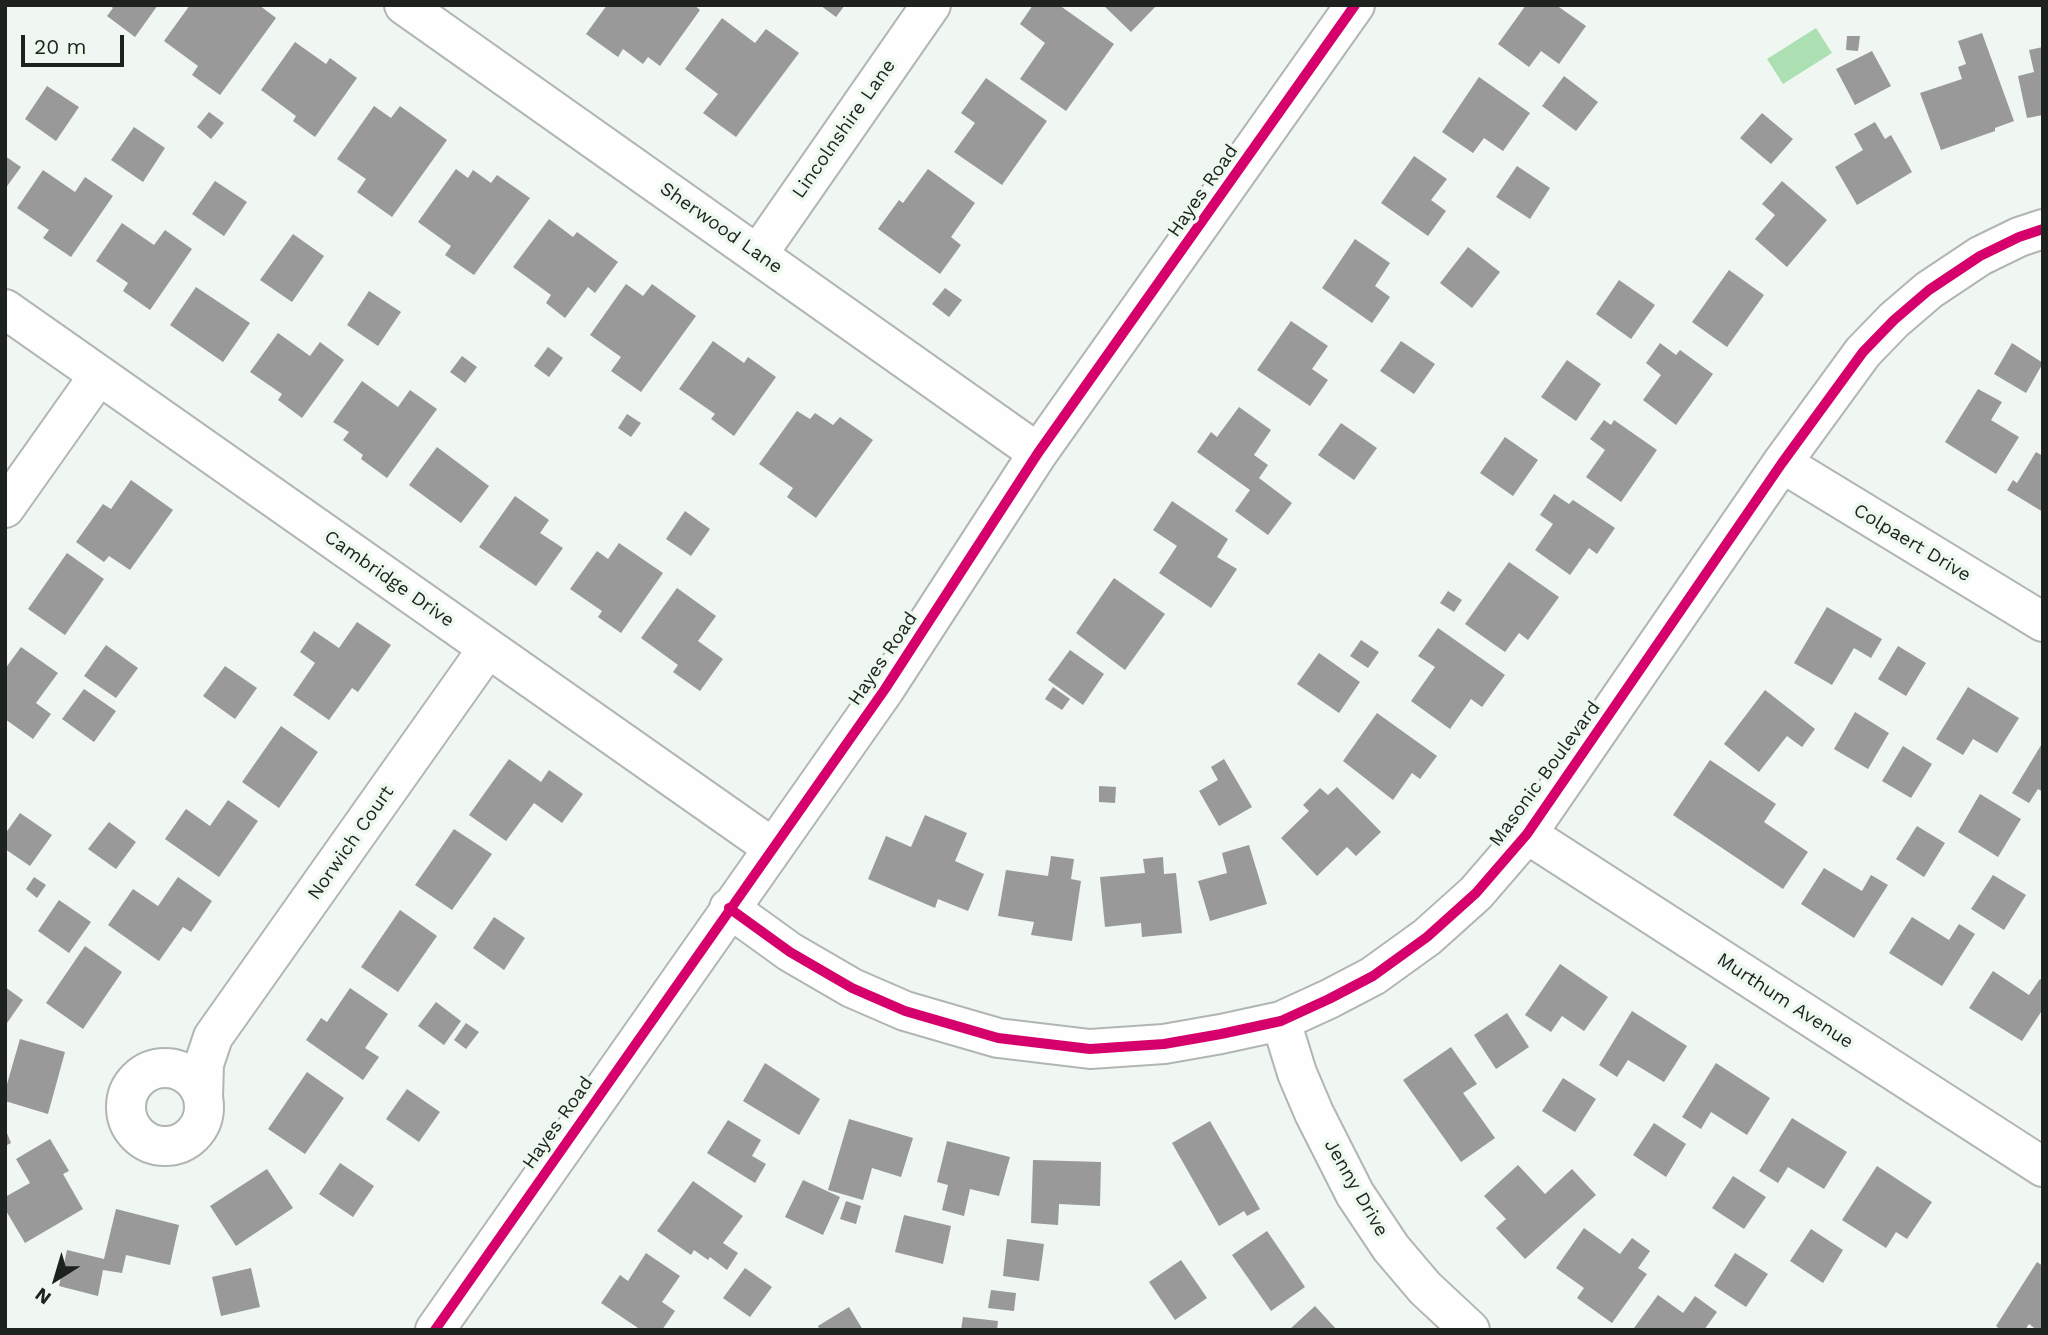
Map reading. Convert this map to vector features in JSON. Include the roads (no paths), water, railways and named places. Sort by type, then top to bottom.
[{"type":"street","name":"Sherwood Lane","points":[[404,5],[1038,453]]},
{"type":"street","name":"Lincolnshire Lane","points":[[758,254],[931,5]]},
{"type":"street","name":"Hayes Road","points":[[435,1330],[885,689],[1038,453],[1355,5]]},
{"type":"street","name":"Masonic Boulevard","points":[[729,908],[790,952],[852,988],[905,1010],[998,1038],[1090,1048],[1164,1044],[1281,1021],[1373,976],[1427,937],[1476,893],[1527,834],[1783,463],[1863,352],[1929,290],[1980,256],[2019,237],[2043,229]]},
{"type":"street","name":"Cambridge Drive","points":[[5,309],[773,848]]},
{"type":"street","points":[[5,508],[99,375]]},
{"type":"street","name":"Colpaert Drive","points":[[1783,463],[2043,622]]},
{"type":"street","name":"Norwich Court","points":[[214,1037],[166,1067],[141,1076],[132,1085],[127,1097],[129,1123],[136,1134],[147,1142],[172,1146],[185,1142],[195,1133],[202,1122],[205,1109],[204,1064],[214,1037],[488,648]]},
{"type":"street","name":"Murthum Avenue","points":[[1527,834],[2043,1167]]},
{"type":"street","name":"Jenny Drive","points":[[1281,1021],[1301,1083],[1355,1194],[1391,1248],[1425,1288],[1470,1330]]},
{"type":"street","points":[[166,1067],[189,1076],[198,1084],[203,1097]]}]
